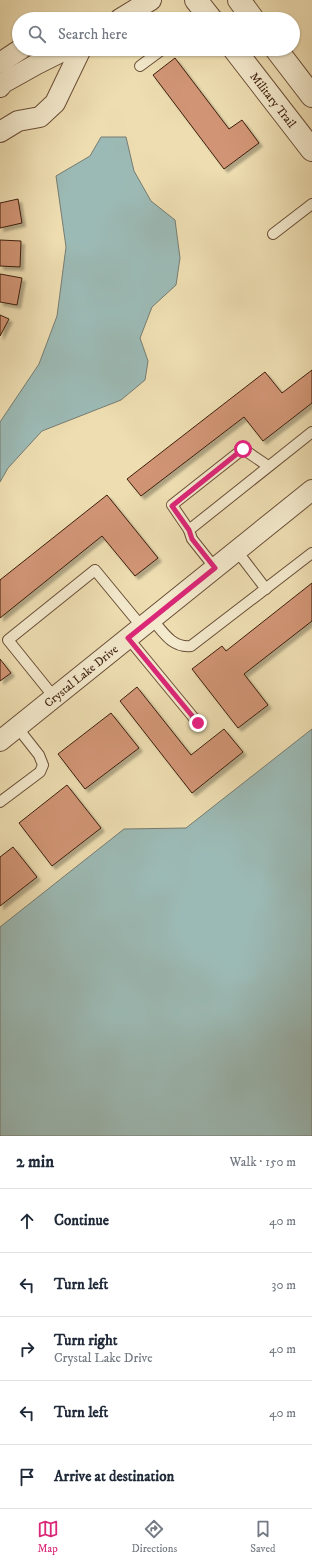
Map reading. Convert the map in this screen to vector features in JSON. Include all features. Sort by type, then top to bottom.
[{"type":"street","points":[[131,12],[151,0]]},
{"type":"street","points":[[239,0],[248,12]]},
{"type":"street","points":[[0,63],[12,55]]},
{"type":"street","points":[[0,87],[4,83],[53,56]]},
{"type":"street","points":[[0,132],[18,121],[40,117],[55,104],[78,56]]},
{"type":"street","name":"Military Trail","points":[[239,56],[312,150]]},
{"type":"street","points":[[281,56],[312,96]]},
{"type":"street","name":"Crystal Lake Drive","points":[[0,741],[312,490]]},
{"type":"lane","points":[[140,66],[154,56]]},
{"type":"lane","points":[[273,234],[312,204]]},
{"type":"lane","points":[[189,530],[312,432]]},
{"type":"lane","points":[[215,568],[192,539],[189,530],[172,506],[243,449],[268,466]]},
{"type":"lane","points":[[237,551],[266,589]]},
{"type":"lane","points":[[141,628],[172,641],[182,647],[191,646],[312,553]]},
{"type":"lane","points":[[54,697],[8,640],[95,570],[141,628],[198,723]]},
{"type":"lane","points":[[0,802],[40,772],[43,765],[39,755],[17,727]]},
{"type":"water","points":[[101,137],[126,137],[134,171],[151,201],[175,220],[180,258],[176,285],[152,307],[140,338],[148,361],[145,380],[121,400],[42,431],[8,468],[0,482],[0,422],[39,364],[57,316],[66,247],[56,176],[90,156]]},
{"type":"water","points":[[312,729],[312,1136],[0,1136],[0,927],[124,829],[186,828]]},
{"type":"building","points":[[175,58],[229,129],[242,120],[259,143],[224,169],[153,75]]},
{"type":"building","points":[[18,199],[22,223],[0,228],[0,203]]},
{"type":"building","points":[[0,240],[21,241],[20,267],[0,266]]},
{"type":"building","points":[[0,274],[22,278],[17,305],[0,302]]},
{"type":"building","points":[[0,315],[9,319],[0,336]]},
{"type":"building","points":[[312,370],[312,403],[263,441],[244,417],[141,496],[127,479],[265,372],[282,393]]},
{"type":"building","points":[[107,495],[158,558],[135,576],[102,536],[0,618],[0,580]]},
{"type":"building","points":[[312,583],[312,621],[244,674],[268,705],[238,728],[192,669],[222,646],[226,651]]},
{"type":"building","points":[[0,659],[11,673],[0,681]]},
{"type":"building","points":[[137,687],[191,755],[224,729],[243,752],[192,793],[120,701]]},
{"type":"building","points":[[111,713],[139,748],[85,789],[58,754]]},
{"type":"building","points":[[67,785],[101,828],[52,866],[19,823]]},
{"type":"building","points":[[13,847],[37,877],[0,906],[0,857]]},
{"type":"route","points":[[198,723],[128,638],[215,568],[192,539],[189,530],[172,506],[243,449]]}]
